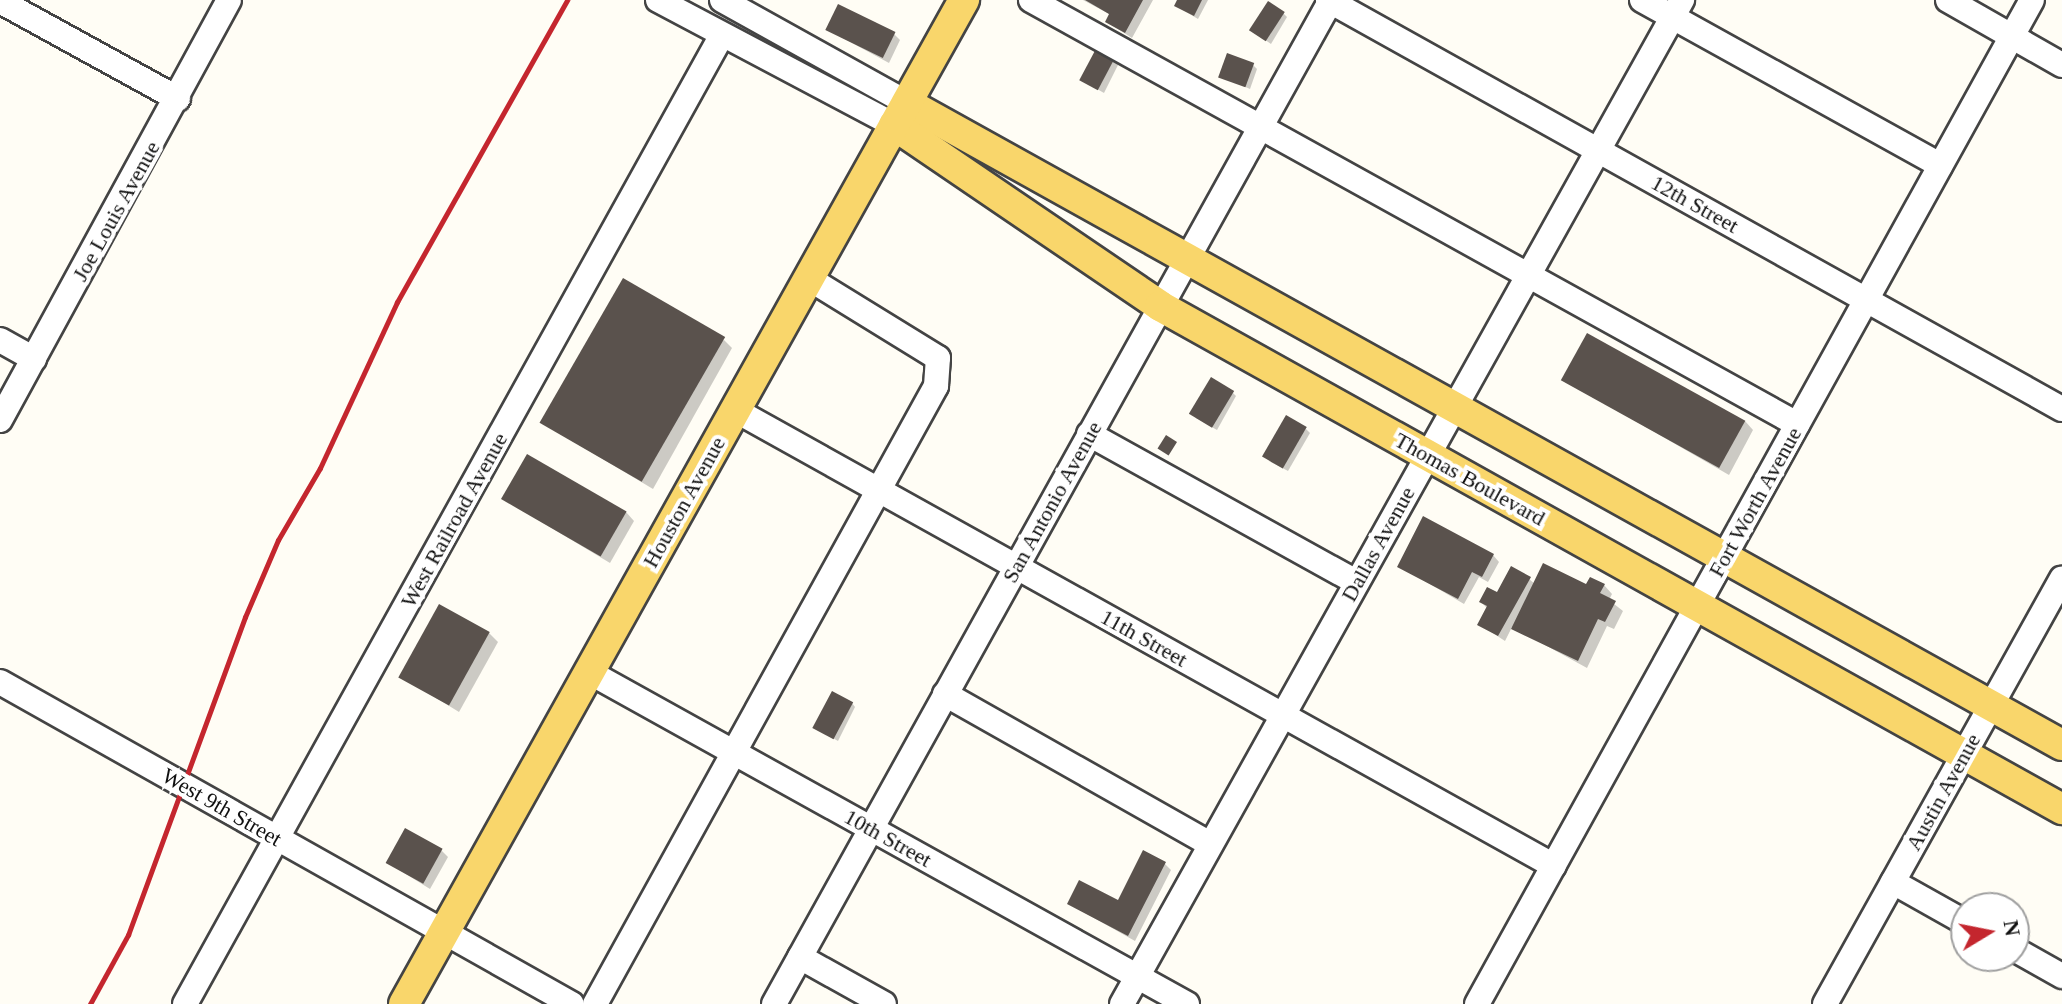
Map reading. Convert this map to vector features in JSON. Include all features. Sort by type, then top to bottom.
[{"type":"main road","name":"Houston Avenue","points":[[404,1004],[964,0]]},
{"type":"main road","points":[[900,114],[1186,258],[2062,745]]},
{"type":"main road","name":"Thomas Boulevard","points":[[900,114],[1160,306],[2062,809]]},
{"type":"street","name":"Joe Louis Avenue","points":[[0,420],[178,99],[229,0]]},
{"type":"street","points":[[658,0],[722,35],[900,114]]},
{"type":"street","points":[[722,0],[750,7],[900,114]]},
{"type":"street","points":[[1031,0],[1527,278],[1797,424]]},
{"type":"street","name":"San Antonio Avenue","points":[[774,1004],[1329,0]]},
{"type":"street","name":"12th Street","points":[[1329,0],[2062,409]]},
{"type":"street","points":[[1642,0],[1678,8],[1940,165]]},
{"type":"street","points":[[1948,0],[2062,65]]},
{"type":"street","name":"Fort Worth Avenue","points":[[1477,1004],[2032,0]]},
{"type":"street","points":[[0,1],[178,99]]},
{"type":"street","name":"Dallas Avenue","points":[[1122,1004],[1678,8]]},
{"type":"street","name":"West Railroad Avenue","points":[[185,1004],[722,35]]},
{"type":"street","points":[[595,1004],[936,386],[938,358],[808,278]]},
{"type":"street","points":[[0,340],[34,359]]},
{"type":"street","name":"11th Street","points":[[735,410],[1554,866]]},
{"type":"street","points":[[1089,434],[1356,582]]},
{"type":"street","name":"Austin Avenue","points":[[1825,1004],[2062,579]]},
{"type":"street","name":"10th Street","points":[[589,672],[1187,1004]]},
{"type":"street","name":"West 9th Street","points":[[0,682],[572,1004]]},
{"type":"street","points":[[945,694],[1210,844]]},
{"type":"street","points":[[1893,882],[1950,914]]},
{"type":"street","points":[[800,957],[884,1004]]},
{"type":"street","points":[[2030,958],[2062,976]]},
{"type":"building","points":[[1085,0],[1143,0],[1125,33],[1105,22],[1109,14]]},
{"type":"building","points":[[1177,0],[1202,0],[1194,16],[1174,6]]},
{"type":"building","points":[[1268,1],[1285,12],[1266,41],[1249,30]]},
{"type":"building","points":[[838,4],[896,32],[883,58],[825,30]]},
{"type":"building","points":[[1098,45],[1117,55],[1098,90],[1079,80]]},
{"type":"building","points":[[1227,53],[1254,63],[1245,87],[1218,77]]},
{"type":"building","points":[[623,278],[725,337],[642,482],[540,423]]},
{"type":"building","points":[[1587,333],[1745,421],[1719,468],[1561,380]]},
{"type":"building","points":[[1211,377],[1234,391],[1212,428],[1189,414]]},
{"type":"building","points":[[1286,415],[1307,427],[1283,469],[1262,457]]},
{"type":"building","points":[[1166,435],[1177,442],[1169,455],[1158,449]]},
{"type":"building","points":[[527,454],[627,512],[601,557],[501,499]]},
{"type":"building","points":[[1423,516],[1494,554],[1482,577],[1472,572],[1458,599],[1397,567]]},
{"type":"building","points":[[1543,563],[1586,584],[1590,577],[1605,584],[1600,593],[1616,601],[1605,622],[1598,619],[1578,661],[1511,629]]},
{"type":"building","points":[[1511,566],[1531,577],[1498,636],[1477,625],[1487,606],[1479,602],[1487,587],[1497,592]]},
{"type":"building","points":[[439,604],[490,632],[449,706],[398,677]]},
{"type":"building","points":[[832,691],[853,702],[833,739],[812,728]]},
{"type":"building","points":[[405,828],[443,849],[423,884],[386,863]]},
{"type":"building","points":[[1143,850],[1166,862],[1128,936],[1067,904],[1079,880],[1118,900]]},
{"type":"railway","points":[[90,1004],[128,935],[245,617],[278,540],[320,468],[397,302],[567,0]]}]
